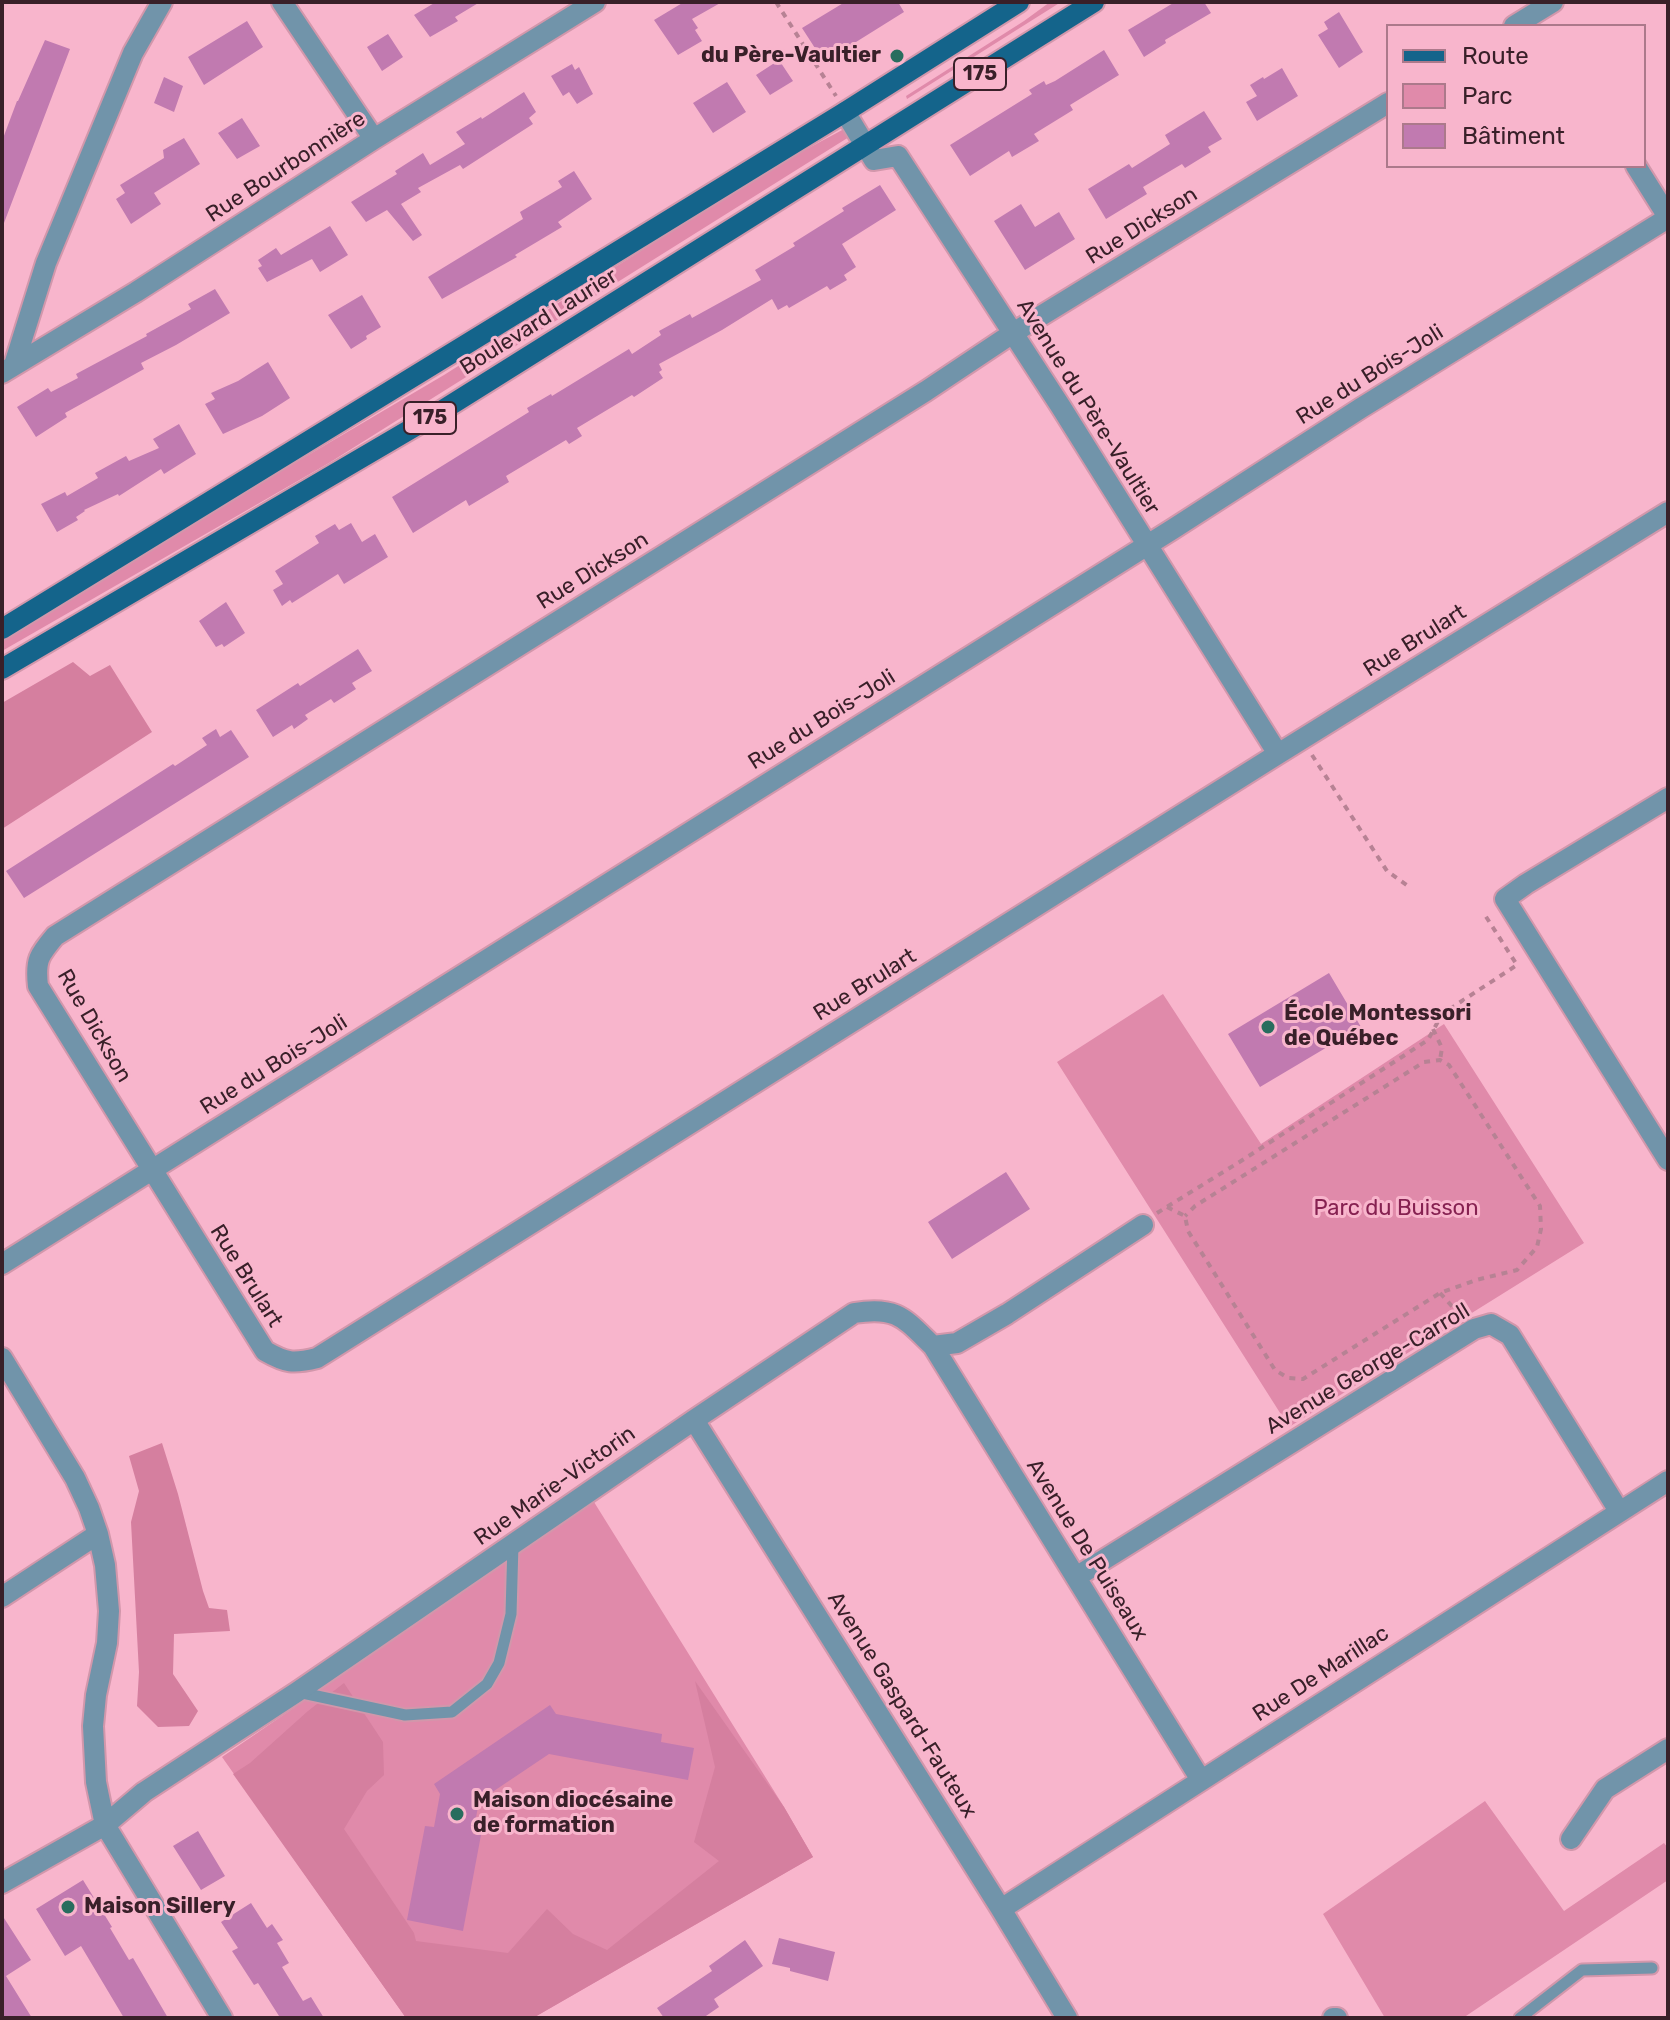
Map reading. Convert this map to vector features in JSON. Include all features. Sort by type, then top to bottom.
[{"type":"main road","name":"Boulevard Laurier","points":[[2,629],[1019,2]]},
{"type":"main road","name":"Boulevard Laurier","points":[[2,669],[438,413],[1094,2]]},
{"type":"street","points":[[8,369],[46,263],[133,53],[162,2]]},
{"type":"street","points":[[282,2],[374,139]]},
{"type":"street","name":"Rue Bourbonnière","points":[[8,369],[136,292],[595,2]]},
{"type":"street","points":[[1519,24],[1546,13]]},
{"type":"street","name":"Rue Dickson","points":[[152,1170],[38,986],[36,970],[39,956],[55,936],[926,391],[1013,333],[1386,104]]},
{"type":"street","points":[[845,112],[866,146]]},
{"type":"street","name":"Avenue du Père-Vaultier","points":[[866,146],[874,160],[898,156],[1278,754]]},
{"type":"street","points":[[1637,168],[1668,217]]},
{"type":"street","name":"Rue du Bois-Joli","points":[[2,1264],[1668,217]]},
{"type":"street","name":"Rue Brulart","points":[[152,1170],[265,1351],[282,1361],[301,1362],[317,1358],[1668,512]]},
{"type":"street","points":[[1668,798],[1505,899],[1668,1160]]},
{"type":"street","points":[[933,1346],[957,1343],[1143,1225]]},
{"type":"street","name":"Rue Marie-Victorin","points":[[2,1883],[105,1825],[144,1792],[297,1692],[854,1313],[876,1310],[901,1316],[933,1346]]},
{"type":"street","name":"Avenue George-Carroll","points":[[1076,1577],[1474,1329],[1491,1324],[1510,1335],[1619,1511]]},
{"type":"street","name":"Avenue De Puiseaux","points":[[933,1346],[1201,1780]]},
{"type":"street","points":[[2,1358],[75,1478],[98,1534],[105,1565],[109,1611],[107,1643],[93,1726],[96,1782],[105,1825],[222,2018]]},
{"type":"street","name":"Avenue Gaspard-Fauteux","points":[[694,1420],[1067,2018]]},
{"type":"street","name":"Rue De Marillac","points":[[1001,1909],[1668,1481]]},
{"type":"street","points":[[2,1597],[98,1534]]},
{"type":"street","points":[[1571,1839],[1605,1789],[1668,1749]]},
{"type":"lane","points":[[297,1692],[405,1715],[452,1712],[487,1684],[499,1663],[511,1614],[513,1544]]},
{"type":"lane","points":[[1520,2018],[1582,1970],[1652,1968]]},
{"type":"path","points":[[776,2],[845,112]]},
{"type":"path","points":[[1301,740],[1387,871],[1408,886]]},
{"type":"path","points":[[1143,1225],[1147,1219],[1428,1040],[1442,1014],[1517,965],[1483,912]]},
{"type":"path","points":[[1433,1029],[1442,1048],[1440,1060]]},
{"type":"path","points":[[1440,1060],[1449,1065],[1540,1206],[1541,1229],[1537,1247],[1517,1270],[1440,1293],[1303,1379],[1288,1378],[1275,1370],[1188,1231],[1185,1216],[1195,1206],[1424,1062],[1440,1060]]},
{"type":"path","points":[[1167,1207],[1185,1216]]},
{"type":"path","points":[[1440,1293],[1474,1329]]},
{"type":"green space","points":[[1050,2],[1061,2],[907,99],[906,96]]},
{"type":"green space","points":[[844,129],[849,137],[329,463],[2,651],[2,639],[47,609],[444,375],[777,165]]},
{"type":"green space","name":"Parc du Buisson","points":[[1163,994],[1261,1144],[1444,1024],[1584,1243],[1289,1427],[1057,1062]]},
{"type":"green space","points":[[594,1502],[813,1857],[533,2018],[406,2018],[222,1757]]},
{"type":"green space","points":[[1485,1801],[1564,1911],[1664,1843],[1668,1848],[1668,1880],[1463,2018],[1385,2018],[1323,1914]]},
{"type":"shaded area","points":[[73,662],[90,676],[110,665],[152,732],[2,829],[2,703]]},
{"type":"shaded area","points":[[162,1443],[209,1608],[227,1610],[230,1631],[174,1634],[173,1674],[198,1711],[189,1726],[158,1727],[137,1706],[139,1672],[131,1522],[139,1491],[129,1456]]},
{"type":"shaded area","points":[[695,1681],[784,1807],[813,1857],[533,2018],[406,2018],[233,1774],[344,1683],[383,1742],[384,1775],[367,1791],[344,1829],[414,1933],[416,1941],[508,1953],[547,1909],[573,1934],[607,1950],[719,1861],[694,1842],[715,1767]]},
{"type":"building","points":[[436,2],[480,2],[455,17],[458,21],[430,37],[414,15]]},
{"type":"building","points":[[684,2],[722,2],[692,19],[702,41],[678,55],[654,20]]},
{"type":"building","points":[[845,2],[898,2],[904,12],[824,62],[802,28]]},
{"type":"building","points":[[1175,2],[1204,2],[1211,13],[1165,40],[1166,43],[1144,57],[1128,30]]},
{"type":"building","points":[[1339,12],[1363,52],[1339,68],[1318,35],[1328,29],[1324,22]]},
{"type":"building","points":[[247,21],[263,47],[204,85],[188,57]]},
{"type":"building","points":[[388,34],[403,57],[382,71],[367,47]]},
{"type":"building","points":[[45,40],[70,49],[4,223],[2,141]]},
{"type":"building","points":[[1104,50],[1119,75],[1070,105],[1073,110],[1034,134],[1039,141],[1012,157],[1009,151],[970,176],[950,145],[1032,94],[1029,90],[1044,81],[1046,85],[1055,81]]},
{"type":"building","points":[[779,60],[793,81],[770,95],[756,75]]},
{"type":"building","points":[[572,64],[575,70],[579,67],[593,94],[577,104],[569,92],[563,96],[551,76]]},
{"type":"building","points":[[1282,68],[1298,96],[1257,121],[1246,102],[1257,96],[1250,85]]},
{"type":"building","points":[[164,77],[183,86],[174,112],[154,103]]},
{"type":"building","points":[[727,82],[746,112],[713,133],[693,103]]},
{"type":"building","points":[[524,92],[536,112],[529,118],[533,124],[463,169],[460,165],[418,188],[421,192],[401,204],[422,235],[413,241],[387,210],[366,222],[351,202],[397,174],[395,171],[423,153],[430,165],[465,144],[456,132]]},
{"type":"building","points":[[1204,111],[1222,139],[1208,147],[1211,152],[1185,168],[1182,164],[1143,187],[1147,194],[1106,219],[1088,189],[1129,164],[1132,168],[1170,144],[1165,135]]},
{"type":"building","points":[[242,118],[260,146],[237,159],[218,133]]},
{"type":"building","points":[[184,138],[200,164],[154,193],[161,204],[131,224],[116,199],[125,193],[120,185],[164,158],[163,150]]},
{"type":"building","points":[[574,171],[592,199],[558,222],[562,227],[515,255],[517,257],[442,299],[428,277],[523,219],[520,212],[562,187],[558,181]]},
{"type":"building","points":[[880,185],[896,210],[842,244],[856,267],[844,275],[847,280],[830,290],[827,286],[789,308],[787,305],[778,310],[772,299],[659,364],[663,378],[577,428],[582,436],[569,444],[566,440],[506,476],[509,482],[469,506],[466,500],[413,533],[392,497],[529,412],[527,408],[629,349],[632,354],[661,335],[659,331],[690,314],[692,318],[761,280],[755,270],[795,246],[793,243]]},
{"type":"building","points":[[1021,204],[1035,227],[1059,212],[1075,239],[1025,270],[994,221]]},
{"type":"building","points":[[330,226],[348,255],[320,272],[312,259],[267,282],[258,268],[262,266],[258,260],[276,248],[281,255]]},
{"type":"building","points":[[215,289],[230,313],[141,363],[144,369],[65,413],[67,417],[36,437],[17,407],[48,388],[51,392],[78,378],[76,374],[147,336],[191,309],[188,304]]},
{"type":"building","points":[[362,295],[381,327],[351,349],[328,315]]},
{"type":"building","points":[[268,362],[290,398],[262,416],[223,434],[205,404],[215,399],[211,393]]},
{"type":"building","points":[[179,424],[196,454],[164,474],[161,469],[119,496],[84,510],[76,517],[78,520],[57,532],[41,504],[65,492],[67,496],[98,478],[95,473],[126,456],[129,461],[159,448],[153,439]]},
{"type":"building","points":[[351,523],[362,542],[375,534],[388,557],[344,584],[338,574],[282,606],[273,590],[283,584],[275,571],[319,543],[315,536],[335,524],[339,530]]},
{"type":"building","points":[[226,602],[245,633],[224,647],[222,644],[216,647],[199,621]]},
{"type":"building","points":[[358,649],[372,671],[352,683],[356,689],[334,703],[331,699],[305,715],[308,719],[294,729],[292,725],[273,737],[256,710]]},
{"type":"building","points":[[216,729],[220,737],[231,730],[249,757],[24,898],[6,871],[207,745],[202,738]]},
{"type":"building","points":[[1329,973],[1361,1027],[1260,1087],[1228,1034]]},
{"type":"building","points":[[1006,1172],[1030,1209],[952,1259],[928,1222]]},
{"type":"building","name":"Maison diocésaine de formation","points":[[550,1705],[556,1714],[662,1734],[661,1742],[694,1748],[688,1780],[549,1754],[479,1801],[473,1834],[481,1835],[463,1931],[407,1920],[425,1826],[434,1827],[440,1794],[434,1784]]},
{"type":"building","points":[[198,1831],[225,1876],[201,1890],[173,1846]]},
{"type":"building","points":[[83,1880],[129,1960],[133,1958],[168,2018],[124,2018],[81,1946],[65,1956],[36,1909]]},
{"type":"building","points":[[251,1903],[267,1928],[272,1924],[283,1940],[277,1943],[289,1963],[282,1967],[303,2001],[311,1997],[324,2018],[276,2018],[279,2016],[258,1983],[254,1985],[232,1951],[238,1948],[221,1922]]},
{"type":"building","points":[[2,1915],[31,1960],[6,1976],[32,2018],[2,2018]]},
{"type":"building","points":[[779,1938],[835,1952],[828,1981],[772,1964]]},
{"type":"building","points":[[745,1940],[763,1966],[714,1999],[719,2007],[703,2018],[664,2018],[657,2008],[712,1971],[709,1966]]},
{"type":"place","name":"du Père-Vaultier","points":[[897,56]]},
{"type":"place","name":"École Montessori de Québec","points":[[1268,1027]]},
{"type":"place","name":"Maison diocésaine de formation","points":[[457,1814]]},
{"type":"place","name":"Maison Sillery","points":[[68,1907]]}]
